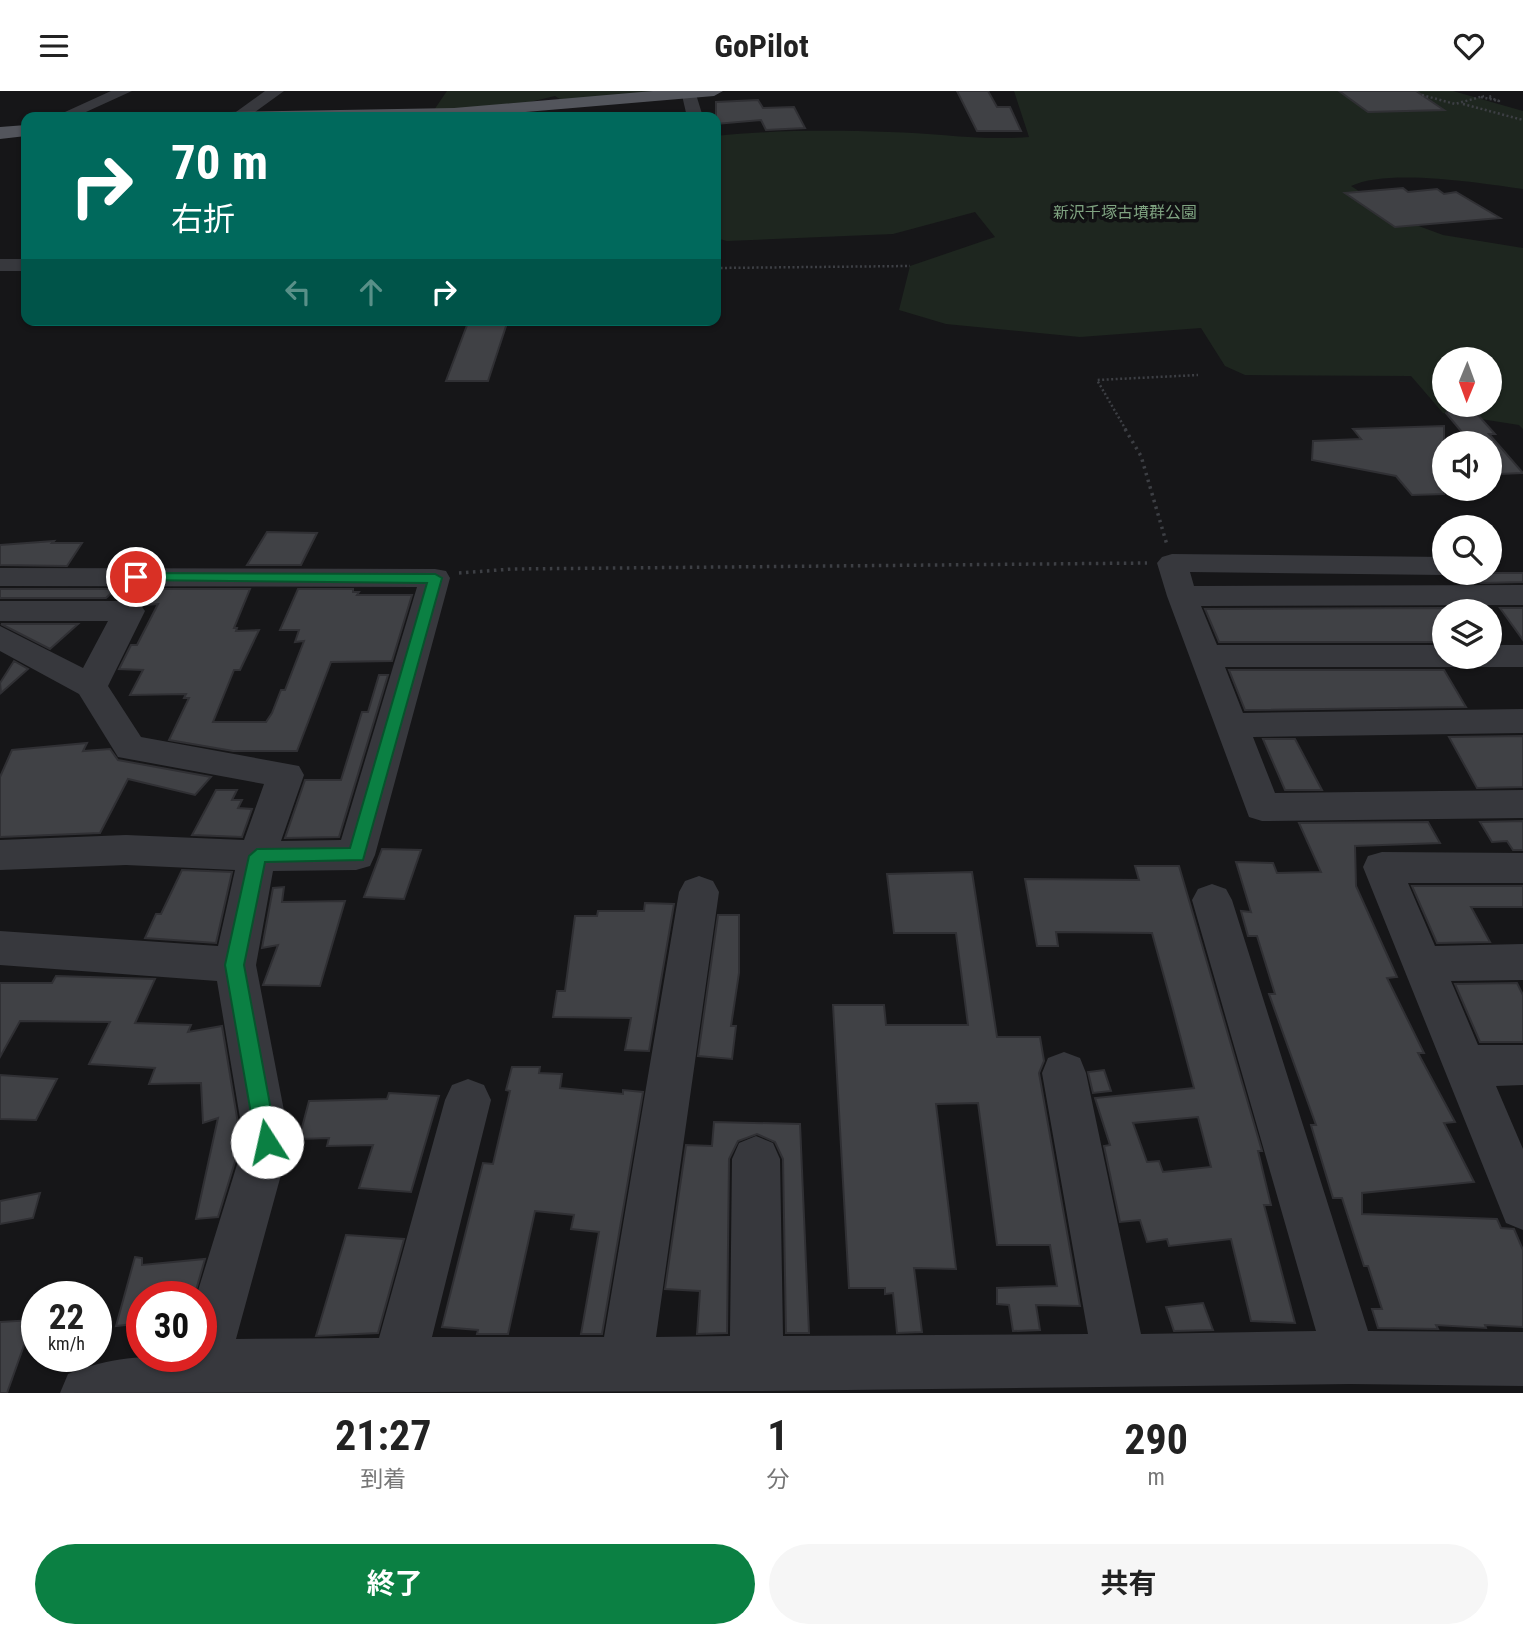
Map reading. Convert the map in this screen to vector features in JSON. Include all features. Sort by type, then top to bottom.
[{"type":"main road","points":[[465,112],[714,91]]},
{"type":"main road","points":[[0,133],[21,131]]},
{"type":"street","points":[[74,112],[124,91]]},
{"type":"street","points":[[245,112],[276,91]]},
{"type":"street","points":[[688,92],[694,112]]},
{"type":"street","points":[[0,265],[21,265]]},
{"type":"street","points":[[1432,566],[1172,563],[1204,656],[1262,807],[1523,804]]},
{"type":"street","points":[[0,577],[435,578],[356,855],[257,856],[125,851],[0,855]]},
{"type":"street","points":[[1182,596],[1461,593],[1523,595]]},
{"type":"street","points":[[0,611],[130,611],[91,686]]},
{"type":"street","points":[[0,636],[27,654],[91,686],[130,748],[250,771],[286,775],[257,856],[235,965],[267,1142],[217,1314]]},
{"type":"street","points":[[1204,656],[1505,650],[1523,685]]},
{"type":"street","points":[[1230,725],[1523,720]]},
{"type":"street","points":[[1522,1202],[1382,867],[1523,868]]},
{"type":"street","points":[[626,1363],[699,892]]},
{"type":"street","points":[[1212,900],[1350,1357]]},
{"type":"street","points":[[0,948],[235,965]]},
{"type":"street","points":[[1422,964],[1523,962]]},
{"type":"street","points":[[1464,1066],[1523,1065]]},
{"type":"street","points":[[1064,1073],[1120,1361]]},
{"type":"street","points":[[399,1363],[468,1100]]},
{"type":"street","points":[[734,1373],[756,1159]]},
{"type":"street","points":[[217,1368],[399,1363],[626,1363],[734,1373],[839,1378],[1120,1361],[1350,1357],[1523,1359]]},
{"type":"street","points":[[87,1393],[187,1372]]},
{"type":"path","points":[[1422,95],[1523,120]]},
{"type":"path","points":[[1463,103],[1482,96],[1499,101],[1488,97],[1492,96]]},
{"type":"path","points":[[721,268],[910,266]]},
{"type":"path","points":[[435,578],[512,569],[1172,563],[1141,456],[1097,380],[1198,375]]},
{"type":"green space","points":[[447,91],[657,91],[565,102],[555,96],[517,105],[434,110]]},
{"type":"green space","name":"新沢千塚古墳群公園","points":[[1014,91],[1453,91],[1523,111],[1523,189],[1411,177],[1367,181],[1351,186],[1405,221],[1443,235],[1523,248],[1523,429],[1519,425],[1468,417],[1502,417],[1502,347],[1432,347],[1432,400],[1411,376],[1245,375],[1225,366],[1201,328],[1080,337],[946,324],[899,310],[910,266],[995,237],[975,212],[893,234],[721,239],[721,136],[824,131],[994,138],[1029,137]]},
{"type":"building","points":[[957,91],[988,91],[997,107],[1010,107],[1021,131],[977,131]]},
{"type":"building","points":[[1339,91],[1416,91],[1444,110],[1368,112]]},
{"type":"building","points":[[758,100],[763,108],[794,107],[805,128],[766,130],[761,120],[721,124],[721,112],[716,112],[716,102]]},
{"type":"building","points":[[1403,188],[1408,192],[1437,189],[1444,194],[1456,192],[1500,218],[1395,227],[1345,193]]},
{"type":"building","points":[[467,326],[506,326],[488,381],[446,381]]},
{"type":"building","points":[[1449,417],[1480,417],[1492,431],[1461,431]]},
{"type":"building","points":[[1444,426],[1444,431],[1432,431],[1432,494],[1412,495],[1396,476],[1312,460],[1313,441],[1361,439],[1353,429]]},
{"type":"building","points":[[1502,449],[1523,473],[1502,474]]},
{"type":"building","points":[[267,532],[317,533],[301,565],[247,565]]},
{"type":"building","points":[[54,541],[52,543],[82,543],[67,566],[0,565],[0,545]]},
{"type":"building","points":[[1502,573],[1523,573],[1523,582],[1502,582]]},
{"type":"building","points":[[0,589],[116,589],[106,598],[0,598]]},
{"type":"building","points":[[126,589],[250,589],[234,628],[237,628],[236,631],[259,630],[240,670],[234,670],[213,722],[266,722],[272,713],[281,690],[285,690],[304,641],[295,642],[299,630],[280,630],[298,589],[353,589],[353,592],[359,592],[357,595],[412,595],[392,661],[331,662],[297,751],[233,751],[169,740],[189,698],[184,698],[186,694],[130,695],[143,670],[119,669],[131,645],[137,645],[158,604],[144,605],[120,598]]},
{"type":"building","points":[[1432,608],[1432,642],[1219,642],[1205,609]]},
{"type":"building","points":[[1502,608],[1523,608],[1523,640],[1502,611]]},
{"type":"building","points":[[1,624],[78,624],[50,649]]},
{"type":"building","points":[[14,661],[28,669],[1,693],[0,683]]},
{"type":"building","points":[[1229,670],[1444,670],[1466,707],[1245,710]]},
{"type":"building","points":[[379,675],[388,675],[339,837],[285,838],[305,780],[341,780],[362,712],[368,712]]},
{"type":"building","points":[[1523,736],[1523,787],[1477,788],[1449,737]]},
{"type":"building","points":[[1263,739],[1295,739],[1322,790],[1285,790]]},
{"type":"building","points":[[87,743],[83,751],[110,749],[118,760],[211,777],[195,795],[128,779],[100,833],[0,837],[0,777],[12,750]]},
{"type":"building","points":[[216,790],[237,790],[232,800],[242,800],[238,808],[252,809],[242,837],[192,835]]},
{"type":"building","points":[[1523,821],[1523,850],[1513,850],[1507,841],[1492,842],[1480,822]]},
{"type":"building","points":[[1428,822],[1440,843],[1355,846],[1356,886],[1397,977],[1387,978],[1424,1053],[1418,1053],[1455,1122],[1444,1123],[1474,1182],[1362,1193],[1362,1214],[1497,1219],[1501,1228],[1514,1229],[1523,1250],[1523,1327],[1436,1325],[1438,1329],[1378,1328],[1372,1309],[1382,1309],[1368,1266],[1364,1266],[1342,1198],[1333,1198],[1311,1125],[1316,1125],[1269,994],[1275,994],[1257,936],[1248,936],[1241,911],[1251,912],[1236,862],[1273,863],[1277,873],[1321,872],[1299,823]]},
{"type":"building","points":[[382,849],[421,850],[404,899],[364,897]]},
{"type":"building","points":[[1135,866],[1179,866],[1262,1151],[1258,1151],[1271,1205],[1264,1205],[1295,1323],[1251,1321],[1231,1239],[1169,1246],[1167,1239],[1147,1242],[1140,1220],[1120,1222],[1104,1146],[1110,1145],[1095,1098],[1194,1088],[1152,933],[1056,932],[1058,946],[1037,946],[1025,879],[1139,880]],"holes":[[[1198,1117],[1211,1167],[1163,1172],[1159,1161],[1147,1162],[1133,1123]]]},
{"type":"building","points":[[182,870],[232,872],[216,943],[145,938],[156,914],[161,914]]},
{"type":"building","points":[[972,872],[997,1037],[1040,1037],[1044,1061],[1039,1073],[1080,1306],[1036,1305],[1040,1330],[1013,1331],[1009,1305],[997,1304],[997,1288],[1057,1286],[1050,1245],[997,1245],[978,1103],[936,1104],[956,1269],[914,1268],[922,1332],[897,1333],[893,1293],[885,1294],[885,1288],[849,1288],[833,1005],[884,1005],[886,1025],[968,1025],[956,933],[894,933],[887,874]]},
{"type":"building","points":[[1412,886],[1523,886],[1523,907],[1471,907],[1490,942],[1437,943]]},
{"type":"building","points":[[284,887],[282,902],[345,901],[320,986],[263,985],[278,945],[262,948],[273,888]]},
{"type":"building","points":[[645,903],[674,904],[649,1051],[625,1050],[631,1018],[553,1017],[557,991],[565,991],[575,916],[597,916],[598,911],[644,911]]},
{"type":"building","points":[[718,915],[739,915],[739,973],[731,1026],[736,1026],[732,1059],[698,1056]]},
{"type":"building","points":[[56,976],[155,979],[135,1023],[191,1025],[188,1032],[222,1026],[241,1142],[218,1217],[196,1219],[218,1118],[203,1123],[201,1083],[149,1084],[155,1068],[89,1064],[110,1022],[20,1021],[0,1057],[0,983],[52,983]]},
{"type":"building","points":[[1517,983],[1523,995],[1523,1042],[1480,1042],[1455,984]]},
{"type":"building","points":[[512,1067],[540,1067],[539,1073],[562,1074],[560,1088],[623,1094],[623,1090],[643,1092],[602,1334],[581,1334],[599,1232],[571,1229],[574,1215],[535,1211],[508,1334],[477,1334],[478,1330],[442,1327],[483,1163],[493,1164],[510,1091],[506,1090]]},
{"type":"building","points":[[1104,1070],[1111,1091],[1093,1093],[1088,1072]]},
{"type":"building","points":[[0,1075],[57,1079],[36,1120],[0,1119]]},
{"type":"building","points":[[389,1093],[439,1096],[411,1192],[359,1188],[373,1145],[327,1146],[329,1138],[299,1139],[309,1101],[387,1099]]},
{"type":"building","points":[[714,1122],[800,1124],[809,1333],[786,1333],[783,1159],[775,1142],[757,1134],[738,1141],[729,1159],[727,1333],[697,1334],[700,1291],[665,1289],[686,1145],[712,1146]]},
{"type":"building","points":[[40,1193],[33,1218],[0,1224],[0,1201]]},
{"type":"building","points":[[346,1235],[404,1239],[378,1333],[316,1336]]},
{"type":"building","points":[[135,1257],[142,1258],[142,1265],[205,1259],[199,1281],[128,1281]]},
{"type":"building","points":[[126,1290],[126,1325],[116,1326]]},
{"type":"building","points":[[1203,1303],[1213,1330],[1174,1331],[1166,1307]]},
{"type":"building","points":[[21,1321],[21,1354],[7,1393],[0,1393],[0,1322]]},
{"type":"route","points":[[136,577],[435,578],[356,855],[257,856],[235,965],[267,1142]]}]
